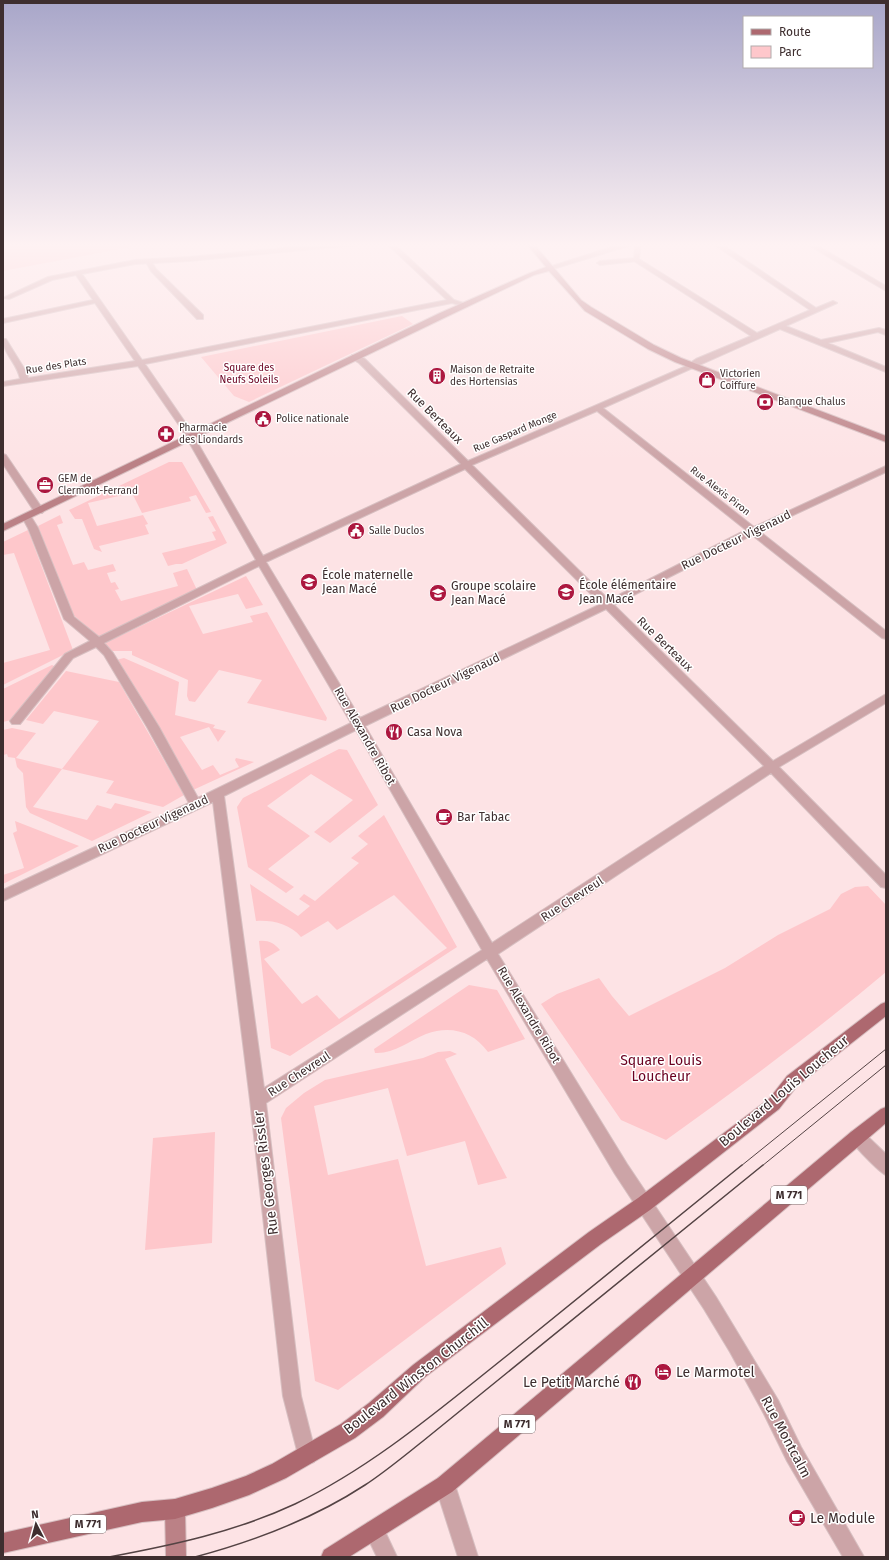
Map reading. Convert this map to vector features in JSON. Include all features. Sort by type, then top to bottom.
[{"type":"main road","name":"Boulevard Louis Loucheur","points":[[644,1204],[774,1104],[792,1081],[886,1008]]},
{"type":"main road","name":"M 771","points":[[331,1557],[445,1485],[886,1114]]},
{"type":"main road","name":"Boulevard Winston Churchill","points":[[3,1543],[142,1512],[175,1509],[249,1485],[307,1455],[348,1431],[376,1410],[419,1371],[589,1242],[644,1204]]},
{"type":"street","points":[[3,321],[27,316]]},
{"type":"street","name":"Rue Alexandre Ribot","points":[[107,316],[185,428],[261,561],[358,724],[490,952],[644,1204],[692,1276]]},
{"type":"street","name":"Rue des Plats","points":[[3,384],[140,363],[378,316]]},
{"type":"street","points":[[3,528],[443,316]]},
{"type":"street","points":[[599,316],[650,347],[691,366],[886,439]]},
{"type":"street","points":[[725,316],[757,336]]},
{"type":"street","name":"Rue Gaspard Monge","points":[[16,721],[69,656],[261,561],[466,465],[683,371],[802,316]]},
{"type":"street","points":[[780,326],[886,370]]},
{"type":"street","points":[[820,343],[884,330]]},
{"type":"street","points":[[3,341],[23,373],[24,381]]},
{"type":"street","name":"Rue Berteaux","points":[[355,357],[362,361],[886,883]]},
{"type":"street","name":"Rue Alexis Piron","points":[[598,408],[886,636]]},
{"type":"street","points":[[3,457],[39,511]]},
{"type":"street","name":"Rue Docteur Vigenaud","points":[[3,896],[196,805],[358,724],[607,605],[752,530],[886,469]]},
{"type":"street","points":[[27,517],[33,528],[69,619],[98,642],[108,653],[153,727],[196,805]]},
{"type":"street","name":"Rue Chevreul","points":[[258,1100],[490,952],[771,767],[886,698]]},
{"type":"street","name":"Rue Georges Rissler","points":[[218,794],[258,1100],[292,1396],[307,1455]]},
{"type":"street","points":[[857,1137],[879,1158],[886,1167]]},
{"type":"street","name":"Rue Montcalm","points":[[692,1276],[710,1303],[759,1386],[794,1454],[854,1557]]},
{"type":"street","points":[[445,1485],[468,1557]]},
{"type":"street","points":[[175,1509],[176,1557]]},
{"type":"street","points":[[374,1530],[387,1557]]},
{"type":"green space","name":"Square des Neufs Soleils","points":[[402,316],[413,324],[249,402],[234,396],[201,357]]},
{"type":"green space","points":[[169,462],[182,462],[211,512],[206,513],[196,495],[189,497],[191,501],[142,513],[132,493],[88,503],[97,526],[143,515],[148,524],[145,525],[149,534],[99,546],[102,552],[94,549],[82,519],[75,519],[69,510]]},
{"type":"green space","points":[[60,515],[63,523],[57,525],[73,565],[84,562],[88,570],[113,564],[116,571],[107,573],[111,583],[115,582],[119,589],[115,590],[121,601],[178,586],[173,573],[187,569],[197,590],[99,637],[72,614],[38,526]]},
{"type":"green space","points":[[213,516],[227,543],[182,564],[168,566],[162,553],[216,540],[212,532],[216,531],[208,517]]},
{"type":"green space","points":[[28,530],[73,650],[3,685],[3,663],[50,650],[14,553],[3,555],[3,542]]},
{"type":"green space","points":[[246,576],[263,605],[246,609],[238,594],[189,606],[203,634],[253,622],[250,616],[267,612],[327,718],[326,721],[247,703],[262,680],[219,670],[195,702],[189,701],[187,696],[188,680],[132,655],[132,651],[106,651],[105,643]]},
{"type":"green space","points":[[124,658],[179,682],[175,715],[215,725],[213,728],[226,731],[218,742],[209,727],[180,737],[202,770],[213,765],[220,775],[239,767],[235,760],[236,758],[254,762],[193,790],[116,660]]},
{"type":"green space","points":[[52,665],[56,667],[11,720],[3,722],[3,689]]},
{"type":"green space","points":[[66,671],[119,682],[184,795],[163,807],[106,793],[114,781],[62,769],[99,721],[54,711],[43,724],[26,720]]},
{"type":"green space","points":[[12,728],[36,733],[16,758],[62,769],[33,807],[87,820],[97,805],[111,809],[115,803],[152,812],[92,841],[30,813],[26,807],[23,773],[17,767],[15,758],[8,757],[7,754],[3,755],[3,730]]},
{"type":"green space","points":[[339,749],[347,750],[378,805],[330,843],[314,832],[353,800],[311,774],[267,806],[310,836],[268,869],[294,887],[286,893],[248,867],[237,807],[243,798]]},
{"type":"green space","points":[[384,815],[457,947],[290,1056],[271,1048],[259,941],[271,942],[280,950],[264,959],[302,1004],[317,995],[339,1019],[447,948],[394,895],[337,930],[328,921],[301,937],[292,929],[281,924],[269,921],[256,921],[250,884],[298,916],[310,906],[299,899],[304,894],[315,901],[359,863],[351,858],[368,844],[358,836]]},
{"type":"green space","points":[[15,821],[79,846],[3,884],[3,875],[24,868],[13,833],[17,831]]},
{"type":"green space","name":"Square Louis Loucheur","points":[[868,886],[886,905],[886,972],[750,1079],[666,1140],[621,1120],[541,1004],[557,994],[599,978],[629,1016],[725,968],[778,935],[830,909],[841,894],[855,887]]},
{"type":"green space","points":[[469,985],[497,990],[525,1039],[488,1052],[475,1039],[468,1035],[452,1030],[444,1030],[426,1034],[389,1051],[375,1053],[374,1049]]},
{"type":"green space","points":[[450,1051],[457,1054],[445,1059],[507,1178],[478,1185],[465,1141],[407,1156],[388,1088],[314,1106],[328,1175],[398,1159],[426,1266],[501,1247],[506,1264],[338,1390],[315,1381],[281,1118],[286,1108],[304,1093],[325,1080],[423,1058],[438,1052]]},
{"type":"green space","points":[[215,1132],[212,1243],[145,1250],[153,1138]]},
{"type":"tram line","points":[[741,1166],[886,1049]]},
{"type":"tram line","points":[[762,1166],[886,1065]]},
{"type":"tram line","points":[[109,1557],[157,1548],[227,1530],[250,1522],[295,1504],[352,1472],[406,1435],[432,1415],[742,1165]]},
{"type":"tram line","points":[[195,1557],[240,1544],[304,1519],[345,1497],[372,1480],[423,1441],[763,1165]]},
{"type":"place","name":"Maison de Retraite des Hortensias","points":[[437,376]]},
{"type":"place","name":"Victorien Coiffure","points":[[707,380]]},
{"type":"place","name":"Banque Chalus","points":[[765,402]]},
{"type":"place","name":"Police nationale","points":[[263,419]]},
{"type":"place","name":"Pharmacie des Liondards","points":[[166,434]]},
{"type":"place","name":"GEM de Clermont-Ferrand","points":[[45,485]]},
{"type":"place","name":"Salle Duclos","points":[[356,531]]},
{"type":"place","name":"École maternelle Jean Macé","points":[[309,582]]},
{"type":"place","name":"École élémentaire Jean Macé","points":[[566,592]]},
{"type":"place","name":"Groupe scolaire Jean Macé","points":[[438,593]]},
{"type":"place","name":"Casa Nova","points":[[394,732]]},
{"type":"place","name":"Bar Tabac","points":[[444,817]]},
{"type":"place","name":"Le Marmotel","points":[[663,1372]]},
{"type":"place","name":"Le Petit Marché","points":[[633,1382]]},
{"type":"place","name":"Le Module","points":[[797,1518]]}]
